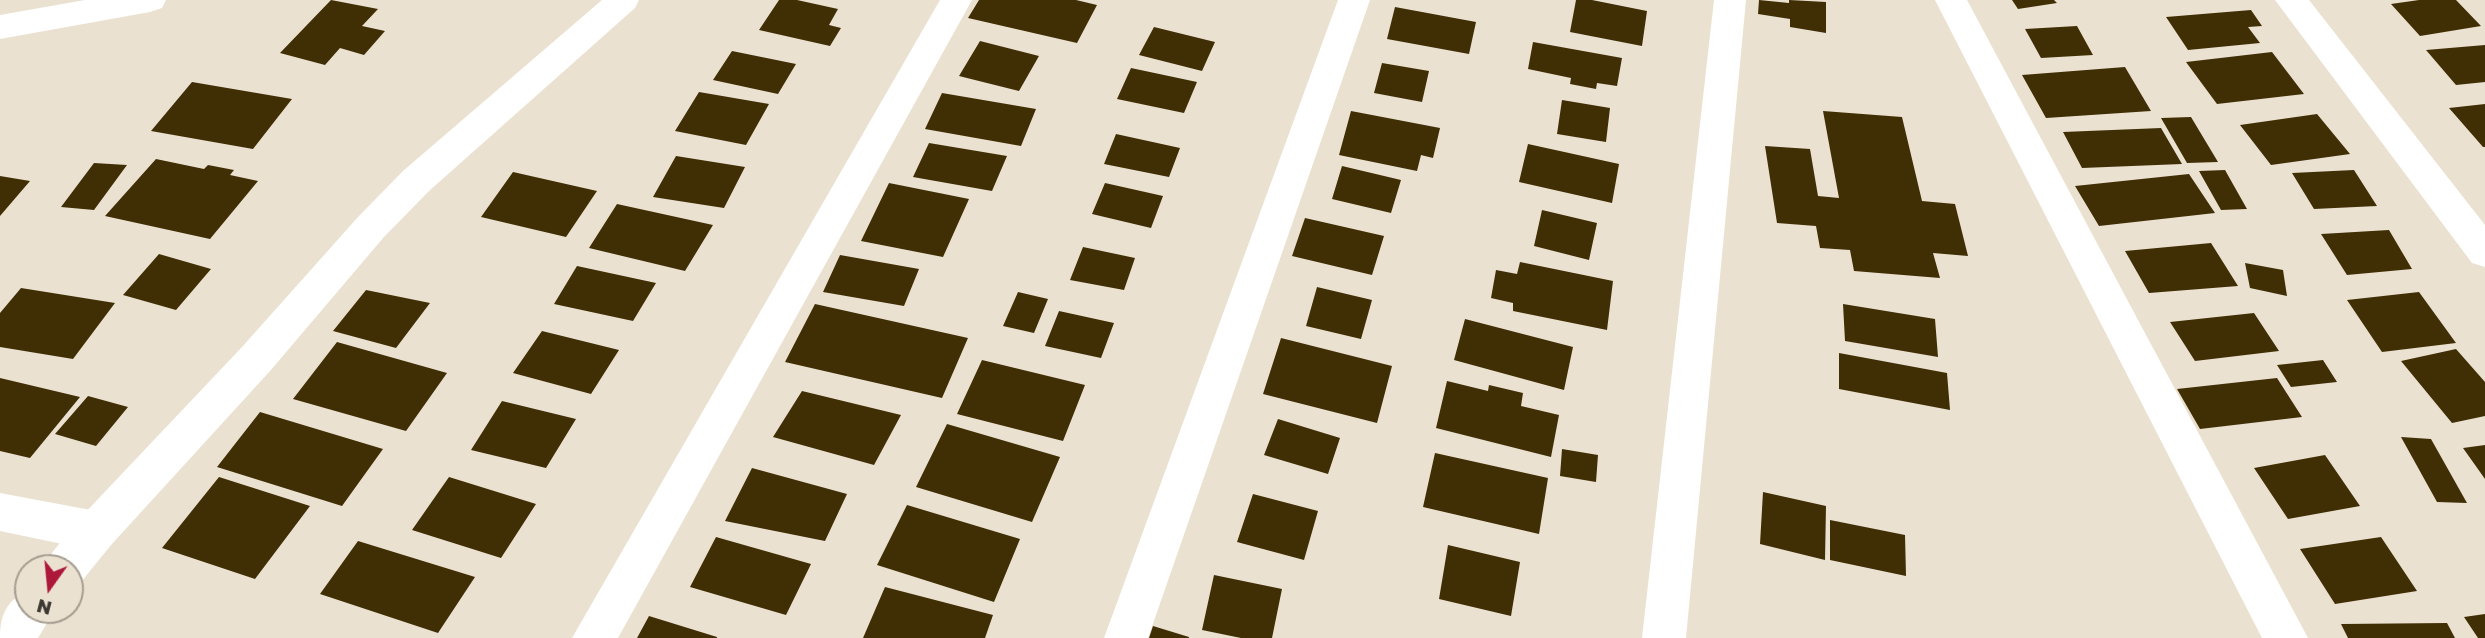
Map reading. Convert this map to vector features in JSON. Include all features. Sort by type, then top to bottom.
[{"type":"street","points":[[0,27],[70,8],[150,0]]},
{"type":"street","points":[[77,554],[407,190],[624,0]]},
{"type":"street","points":[[594,638],[956,0]]},
{"type":"street","points":[[1126,638],[1354,0]]},
{"type":"street","points":[[1664,638],[1730,0]]},
{"type":"street","points":[[1951,0],[2286,638]]},
{"type":"street","points":[[2291,0],[2485,252]]},
{"type":"street","points":[[0,512],[96,531]]},
{"type":"street","points":[[11,638],[22,624]]},
{"type":"building","points":[[331,0],[378,9],[362,26],[385,31],[364,55],[340,48],[325,65],[280,53]]},
{"type":"building","points":[[779,0],[797,0],[838,9],[829,25],[841,28],[830,46],[759,30]]},
{"type":"building","points":[[979,0],[1076,0],[1097,5],[1077,43],[968,18]]},
{"type":"building","points":[[1576,0],[1592,0],[1647,11],[1642,46],[1570,32]]},
{"type":"building","points":[[1759,0],[1789,3],[1789,0],[1826,2],[1826,33],[1790,27],[1790,19],[1758,14]]},
{"type":"building","points":[[2012,0],[2054,0],[2057,3],[2018,9]]},
{"type":"building","points":[[2419,0],[2456,0],[2481,26],[2420,36],[2391,4]]},
{"type":"building","points":[[1395,7],[1476,22],[1469,54],[1387,39]]},
{"type":"building","points":[[2251,10],[2262,26],[2248,27],[2260,43],[2188,50],[2166,17]]},
{"type":"building","points":[[2077,26],[2093,55],[2041,58],[2025,29]]},
{"type":"building","points":[[1154,27],[1215,42],[1202,71],[1139,55]]},
{"type":"building","points":[[980,41],[1039,56],[1019,91],[959,76]]},
{"type":"building","points":[[1533,42],[1622,58],[1617,86],[1597,83],[1596,89],[1570,84],[1571,78],[1528,69]]},
{"type":"building","points":[[2485,45],[2485,82],[2456,85],[2426,50]]},
{"type":"building","points":[[732,51],[796,64],[778,94],[713,80]]},
{"type":"building","points":[[2272,52],[2304,94],[2217,104],[2186,62]]},
{"type":"building","points":[[1382,63],[1429,71],[1422,102],[1374,93]]},
{"type":"building","points":[[2125,67],[2151,111],[2046,118],[2022,75]]},
{"type":"building","points":[[1131,68],[1197,82],[1184,113],[1117,99]]},
{"type":"building","points":[[192,82],[292,99],[253,149],[151,131]]},
{"type":"building","points":[[699,92],[769,104],[746,145],[675,131]]},
{"type":"building","points":[[942,93],[1036,109],[1021,146],[925,129]]},
{"type":"building","points":[[1562,100],[1610,108],[1606,142],[1557,134]]},
{"type":"building","points":[[2485,104],[2485,147],[2483,147],[2449,108]]},
{"type":"building","points":[[1351,111],[1440,128],[1433,158],[1421,155],[1417,171],[1339,155]]},
{"type":"building","points":[[1823,111],[1902,117],[1922,201],[1955,204],[1968,256],[1933,253],[1940,278],[1854,271],[1850,250],[1820,248],[1816,226],[1777,223],[1765,146],[1810,149],[1818,196],[1839,198]]},
{"type":"building","points":[[2317,114],[2350,154],[2271,165],[2240,125]]},
{"type":"building","points":[[2191,117],[2218,162],[2187,163],[2161,118]]},
{"type":"building","points":[[2161,128],[2182,164],[2082,168],[2063,132]]},
{"type":"building","points":[[1116,134],[1180,148],[1169,177],[1104,164]]},
{"type":"building","points":[[929,143],[1007,156],[992,191],[913,177]]},
{"type":"building","points":[[1528,144],[1619,164],[1612,203],[1519,182]]},
{"type":"building","points":[[676,156],[745,167],[724,208],[653,197]]},
{"type":"building","points":[[156,159],[204,169],[208,165],[234,170],[230,175],[258,181],[210,239],[105,216]]},
{"type":"building","points":[[94,163],[127,165],[94,210],[61,207]]},
{"type":"building","points":[[1342,166],[1401,180],[1391,213],[1332,199]]},
{"type":"building","points":[[2225,170],[2247,209],[2221,210],[2199,171]]},
{"type":"building","points":[[2354,170],[2377,206],[2314,209],[2292,173]]},
{"type":"building","points":[[513,172],[597,191],[566,237],[481,217]]},
{"type":"building","points":[[2189,174],[2215,213],[2099,226],[2075,186]]},
{"type":"building","points":[[0,176],[30,181],[0,216]]},
{"type":"building","points":[[889,183],[969,199],[943,257],[861,241]]},
{"type":"building","points":[[1105,183],[1163,196],[1151,228],[1092,214]]},
{"type":"building","points":[[617,204],[713,225],[685,271],[589,248]]},
{"type":"building","points":[[1542,210],[1597,223],[1589,260],[1534,246]]},
{"type":"building","points":[[1305,218],[1384,236],[1372,275],[1292,256]]},
{"type":"building","points":[[2389,230],[2412,269],[2347,275],[2321,234]]},
{"type":"building","points":[[2211,243],[2238,286],[2149,293],[2125,251]]},
{"type":"building","points":[[1083,247],[1135,258],[1124,290],[1070,280]]},
{"type":"building","points":[[159,254],[211,269],[176,310],[123,295]]},
{"type":"building","points":[[840,255],[919,269],[904,306],[823,292]]},
{"type":"building","points":[[1520,262],[1613,281],[1607,330],[1513,311],[1513,303],[1491,298],[1496,270],[1517,274]]},
{"type":"building","points":[[2245,263],[2283,270],[2287,296],[2250,288]]},
{"type":"building","points":[[577,266],[656,283],[633,321],[554,304]]},
{"type":"building","points":[[1317,287],[1372,300],[1361,339],[1306,326]]},
{"type":"building","points":[[21,288],[115,303],[73,359],[0,347],[0,313]]},
{"type":"building","points":[[366,290],[430,303],[396,348],[333,331]]},
{"type":"building","points":[[1018,292],[1048,299],[1034,333],[1003,326]]},
{"type":"building","points":[[2419,292],[2456,343],[2382,352],[2347,300]]},
{"type":"building","points":[[815,304],[968,338],[942,398],[785,362]]},
{"type":"building","points":[[1843,304],[1935,319],[1938,357],[1845,341]]},
{"type":"building","points":[[1059,311],[1114,323],[1101,358],[1045,346]]},
{"type":"building","points":[[2254,313],[2279,351],[2195,361],[2170,322]]},
{"type":"building","points":[[1465,319],[1573,347],[1564,390],[1454,360]]},
{"type":"building","points":[[542,331],[619,350],[591,394],[513,373]]},
{"type":"building","points":[[1281,338],[1392,366],[1377,423],[1263,394]]},
{"type":"building","points":[[337,342],[447,373],[406,431],[293,399]]},
{"type":"building","points":[[2456,349],[2485,382],[2485,416],[2452,423],[2401,361]]},
{"type":"building","points":[[1839,353],[1947,373],[1950,410],[1839,389]]},
{"type":"building","points":[[982,360],[1085,385],[1063,441],[957,414]]},
{"type":"building","points":[[2323,360],[2337,382],[2291,387],[2277,365]]},
{"type":"building","points":[[0,378],[80,397],[30,458],[0,451]]},
{"type":"building","points":[[2277,378],[2302,417],[2200,429],[2177,389]]},
{"type":"building","points":[[1447,381],[1488,391],[1489,385],[1523,393],[1521,406],[1559,415],[1551,457],[1436,428]]},
{"type":"building","points":[[802,391],[901,415],[874,465],[773,437]]},
{"type":"building","points":[[88,396],[128,407],[96,446],[55,434]]},
{"type":"building","points":[[502,401],[576,419],[546,468],[471,450]]},
{"type":"building","points":[[260,412],[383,449],[342,506],[217,467]]},
{"type":"building","points":[[1278,419],[1340,438],[1328,474],[1264,455]]},
{"type":"building","points":[[947,424],[1060,457],[1032,522],[916,487]]},
{"type":"building","points":[[2401,437],[2431,439],[2467,503],[2437,502]]},
{"type":"building","points":[[2485,445],[2485,479],[2463,448]]},
{"type":"building","points":[[1562,449],[1598,455],[1596,482],[1560,476]]},
{"type":"building","points":[[1435,453],[1548,478],[1539,534],[1423,507]]},
{"type":"building","points":[[2325,455],[2360,506],[2288,519],[2254,468]]},
{"type":"building","points":[[752,468],[847,494],[825,541],[725,521]]},
{"type":"building","points":[[219,477],[310,506],[255,579],[162,548]]},
{"type":"building","points":[[449,477],[536,504],[501,558],[412,530]]},
{"type":"building","points":[[1763,492],[1826,506],[1825,560],[1760,544]]},
{"type":"building","points":[[1253,494],[1318,511],[1304,560],[1237,542]]},
{"type":"building","points":[[907,505],[1020,539],[994,602],[877,565]]},
{"type":"building","points":[[1830,520],[1905,535],[1906,576],[1830,560]]},
{"type":"building","points":[[716,537],[811,564],[786,615],[690,587]]},
{"type":"building","points":[[2381,537],[2417,591],[2335,604],[2300,549]]},
{"type":"building","points":[[358,541],[475,577],[438,633],[320,594]]},
{"type":"building","points":[[1448,545],[1520,562],[1511,616],[1439,599]]},
{"type":"building","points":[[1214,575],[1282,589],[1272,638],[1241,638],[1202,630]]},
{"type":"building","points":[[885,587],[993,615],[985,638],[863,638]]},
{"type":"building","points":[[2485,614],[2485,638],[2478,638],[2464,617]]},
{"type":"building","points":[[649,616],[717,637],[717,638],[637,638]]},
{"type":"building","points":[[2447,623],[2455,638],[2348,638],[2341,624]]},
{"type":"building","points":[[1153,626],[1189,637],[1189,638],[1149,638]]}]
